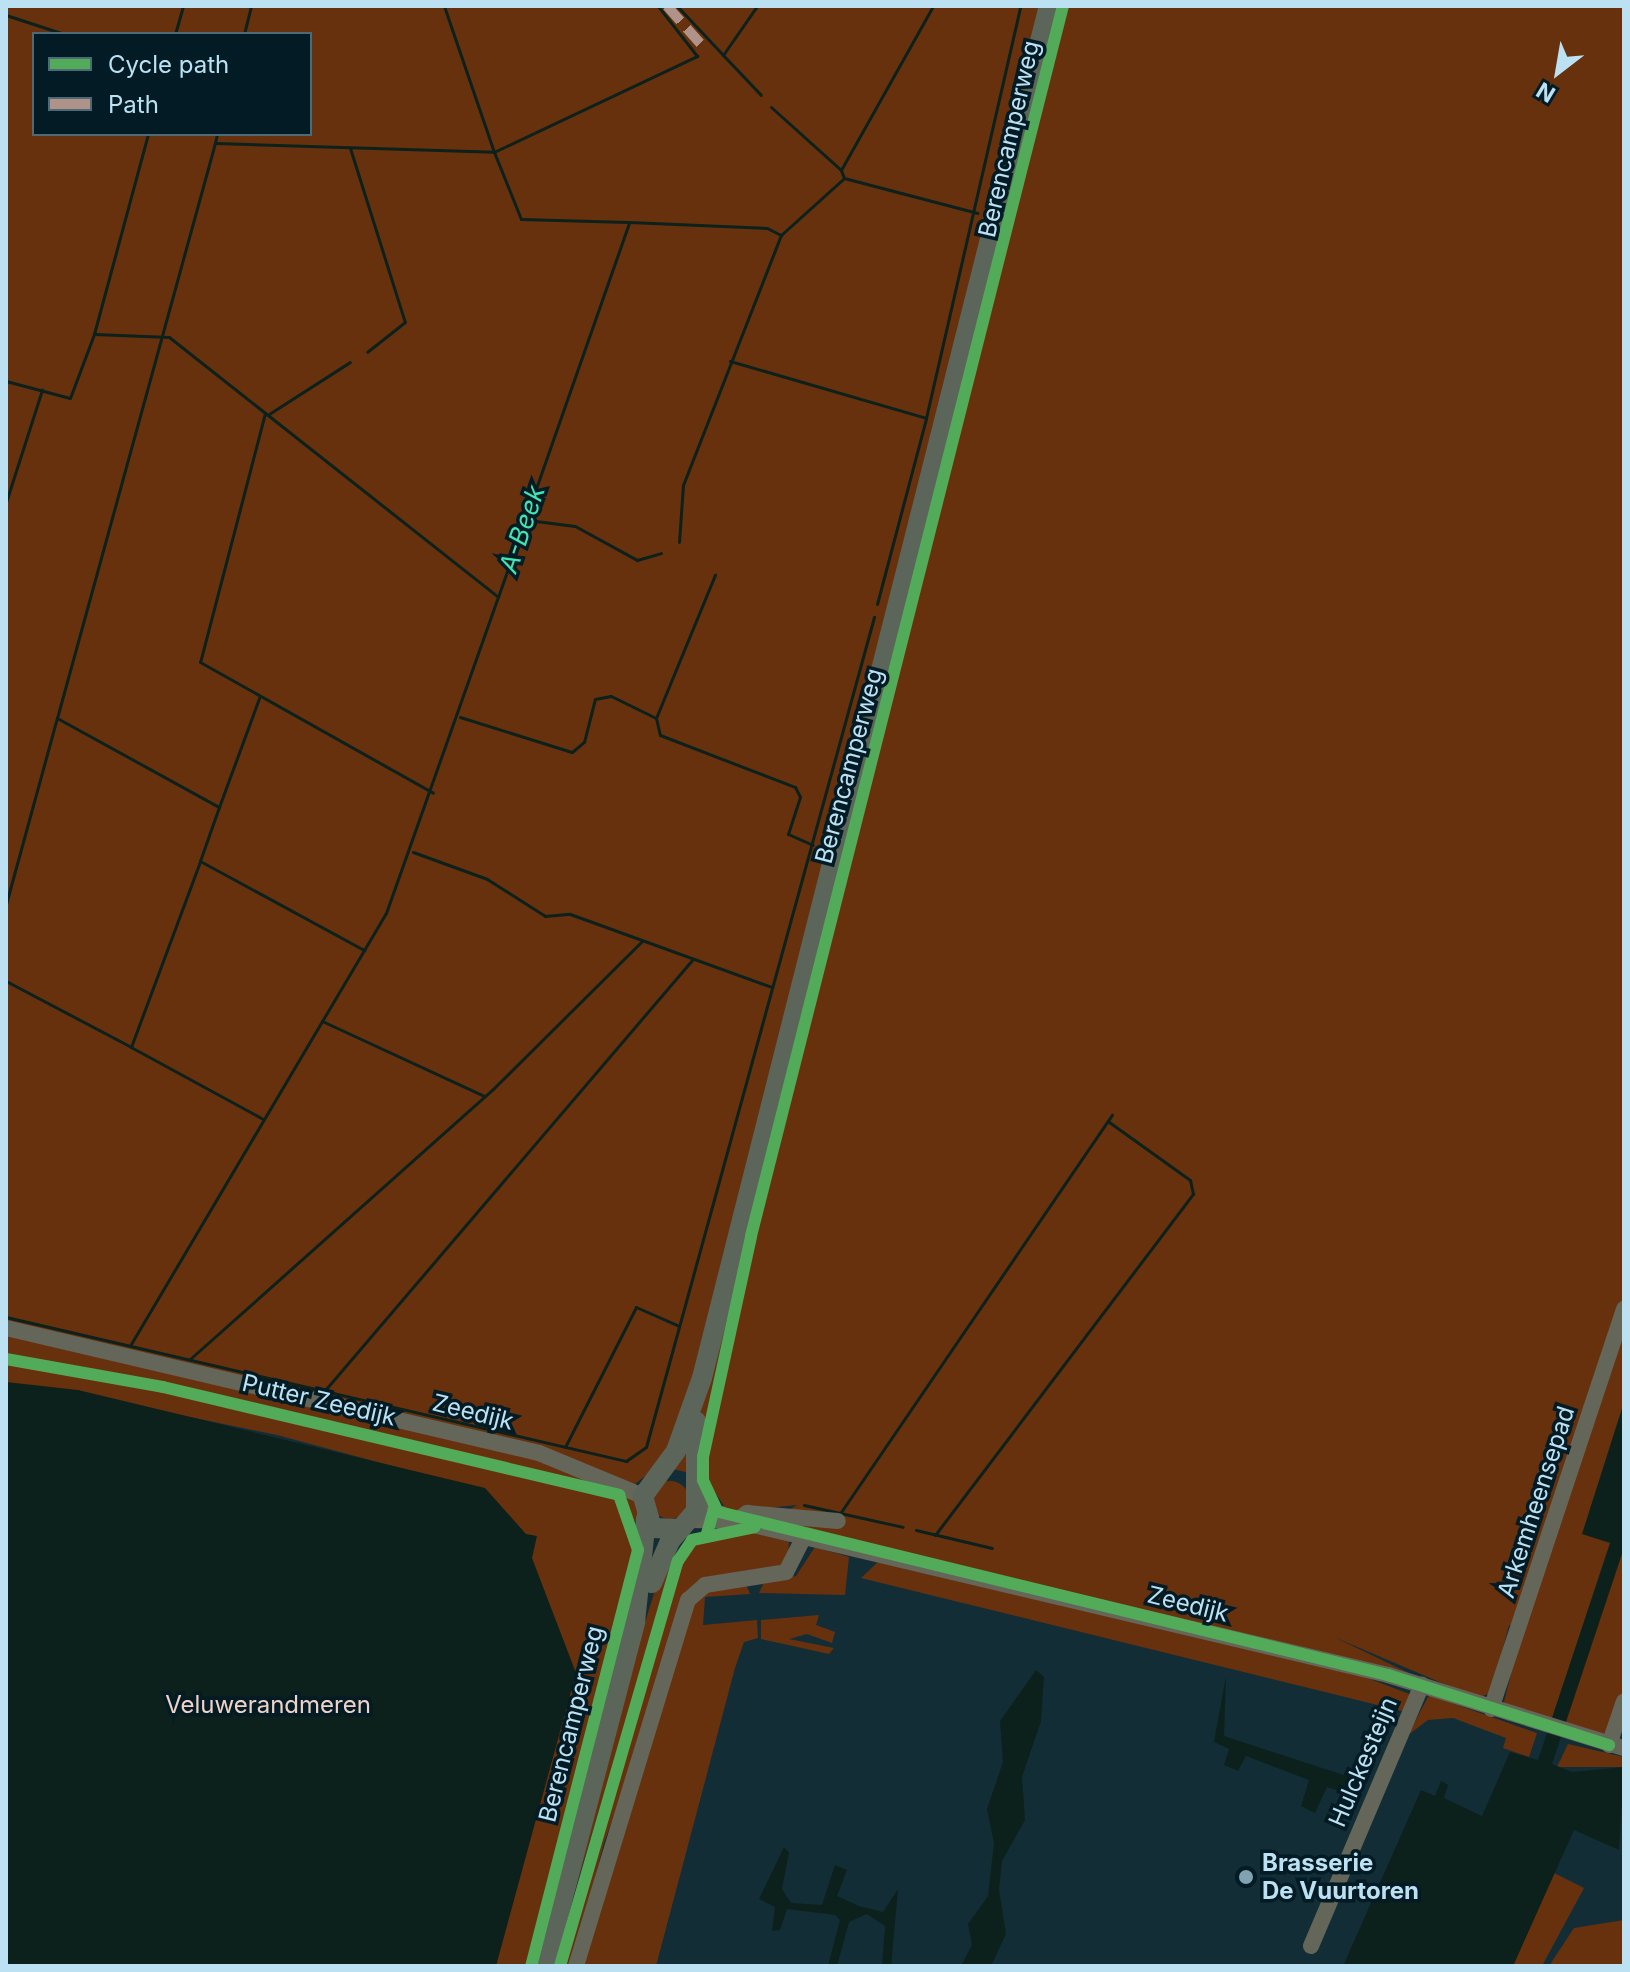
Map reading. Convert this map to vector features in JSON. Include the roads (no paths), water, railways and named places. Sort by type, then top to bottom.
[{"type":"main road","name":"Berencamperweg","points":[[545,1966],[635,1622],[646,1519],[643,1496],[676,1451],[702,1378],[1049,6]]},
{"type":"main road","name":"Berencamperweg","points":[[635,1622],[691,1510],[691,1454],[702,1378]]},
{"type":"main road","points":[[646,1519],[662,1533],[691,1510],[677,1470],[660,1471]]},
{"type":"street","name":"Arkemheensepad","points":[[1491,1709],[1624,1309]]},
{"type":"street","name":"Zeedijk","points":[[6,1328],[539,1453],[643,1496]]},
{"type":"street","name":"Zeedijk","points":[[691,1510],[1422,1685],[1555,1731],[1616,1746]]},
{"type":"street","name":"Zeedijk","points":[[736,1521],[747,1513],[838,1521]]},
{"type":"street","points":[[576,1966],[608,1844],[636,1781],[688,1600],[705,1585],[786,1572],[804,1537]]},
{"type":"street","name":"Hulckesteijn","points":[[1311,1946],[1422,1685]]},
{"type":"street","points":[[1616,1746],[1624,1701]]},
{"type":"waterway","points":[[176,32],[183,6]]},
{"type":"waterway","points":[[244,32],[251,6]]},
{"type":"waterway","points":[[444,6],[494,152],[697,56],[658,6]]},
{"type":"waterway","points":[[677,6],[723,55],[757,6]]},
{"type":"waterway","points":[[844,178],[841,170],[933,6]]},
{"type":"waterway","points":[[730,361],[926,418],[1020,6]]},
{"type":"waterway","points":[[6,15],[58,32]]},
{"type":"waterway","points":[[723,55],[761,95]]},
{"type":"waterway","points":[[771,107],[841,170]]},
{"type":"waterway","points":[[94,334],[147,136]]},
{"type":"waterway","points":[[217,136],[215,143],[494,152],[521,219],[628,222]]},
{"type":"waterway","points":[[57,718],[215,143]]},
{"type":"waterway","points":[[350,148],[405,322],[367,352]]},
{"type":"waterway","name":"A-Beek","points":[[6,381],[70,398],[94,334],[169,337],[498,597],[629,222],[767,228],[781,235],[844,178],[977,213]]},
{"type":"waterway","points":[[679,542],[683,485],[781,235]]},
{"type":"waterway","points":[[269,414],[350,362]]},
{"type":"waterway","points":[[6,502],[42,390]]},
{"type":"waterway","points":[[265,413],[200,662],[433,793]]},
{"type":"waterway","points":[[877,604],[926,418]]},
{"type":"waterway","points":[[528,520],[575,526],[637,560],[661,553]]},
{"type":"waterway","points":[[656,718],[715,575]]},
{"type":"waterway","points":[[131,1344],[386,913],[498,597]]},
{"type":"waterway","points":[[6,1317],[626,1461],[646,1447],[874,617]]},
{"type":"waterway","points":[[460,717],[572,752],[584,742],[595,699],[611,696],[656,718],[660,735],[795,787],[800,797],[788,834],[813,845]]},
{"type":"waterway","points":[[219,807],[259,698]]},
{"type":"waterway","points":[[6,904],[57,718],[219,807],[200,861]]},
{"type":"waterway","points":[[413,852],[487,879],[545,916],[570,914],[772,987]]},
{"type":"waterway","points":[[263,1119],[131,1047],[200,861],[364,950]]},
{"type":"waterway","points":[[190,1359],[493,1089],[641,942]]},
{"type":"waterway","points":[[326,1389],[692,960]]},
{"type":"waterway","points":[[6,981],[131,1047]]},
{"type":"waterway","points":[[322,1021],[484,1096]]},
{"type":"waterway","points":[[841,1512],[1112,1115]]},
{"type":"waterway","points":[[935,1535],[1193,1194],[1190,1180],[1109,1122]]},
{"type":"waterway","points":[[565,1447],[636,1307],[677,1325]]},
{"type":"waterway","points":[[804,1505],[903,1527]]},
{"type":"waterway","points":[[916,1530],[992,1548]]},
{"type":"place","name":"Brasserie De Vuurtoren","points":[[1246,1877]]},
{"type":"park label","name":"Veluwerandmeren","points":[[268,1705]]}]
